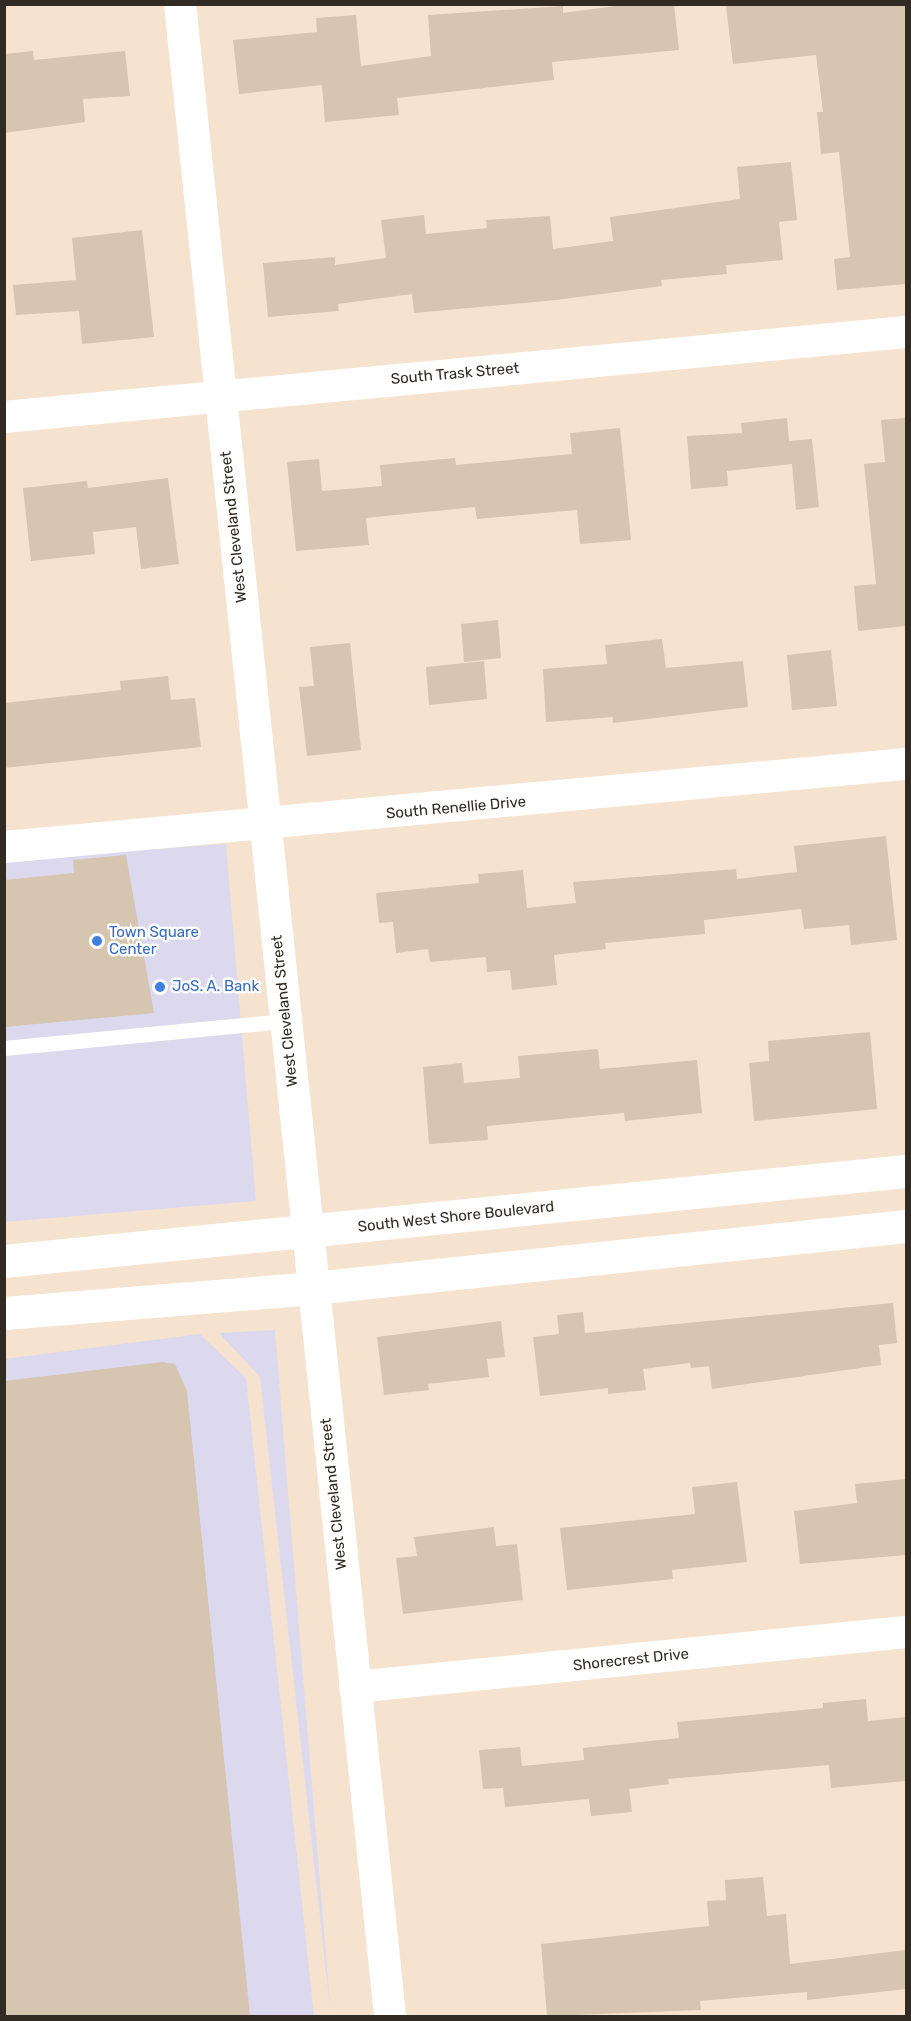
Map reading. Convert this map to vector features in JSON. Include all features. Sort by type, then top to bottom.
[{"type":"street","name":"West Cleveland Street","points":[[180,4],[390,2016]]},
{"type":"street","name":"South Trask Street","points":[[4,417],[906,332]]},
{"type":"street","name":"South Renellie Drive","points":[[4,847],[266,826],[906,764]]},
{"type":"street","name":"South West Shore Boulevard","points":[[4,1262],[307,1234],[906,1171]]},
{"type":"street","points":[[4,1313],[313,1288],[906,1226]]},
{"type":"street","name":"Shorecrest Drive","points":[[355,1687],[906,1632]]},
{"type":"lane","points":[[4,1048],[286,1021]]},
{"type":"shaded area","points":[[226,844],[256,1201],[5,1222],[5,860]]},
{"type":"shaded area","points":[[275,1330],[331,2016],[260,1377],[219,1333]]},
{"type":"shaded area","points":[[200,1334],[246,1378],[314,2016],[5,2016],[4,1359]]},
{"type":"building","points":[[630,4],[674,4],[679,50],[552,62],[554,80],[397,98],[399,115],[325,122],[322,85],[239,94],[233,40],[317,32],[316,18],[356,15],[361,66],[431,56],[428,15],[563,6],[563,13]]},
{"type":"building","points":[[906,4],[906,284],[837,290],[834,259],[850,257],[839,152],[821,154],[817,112],[823,112],[816,55],[733,64],[726,6]]},
{"type":"building","points":[[33,51],[34,60],[125,51],[130,96],[83,99],[85,122],[4,133],[4,54]]},
{"type":"building","points":[[791,162],[797,220],[779,222],[783,260],[726,265],[727,274],[661,280],[662,286],[556,300],[414,313],[412,294],[338,304],[339,311],[268,317],[263,263],[335,257],[335,265],[386,258],[381,220],[424,215],[426,234],[487,228],[486,220],[550,216],[553,249],[613,241],[610,217],[740,199],[737,167]]},
{"type":"building","points":[[142,230],[154,337],[82,344],[79,311],[16,315],[13,285],[76,280],[72,238]]},
{"type":"building","points":[[787,418],[789,441],[812,439],[819,507],[796,510],[792,464],[727,471],[728,486],[691,489],[687,436],[742,433],[741,423]]},
{"type":"building","points":[[906,418],[906,626],[858,631],[854,586],[876,584],[864,464],[885,462],[881,420]]},
{"type":"building","points":[[620,428],[631,540],[580,544],[577,510],[477,519],[475,507],[366,518],[369,545],[296,551],[287,462],[319,459],[322,491],[382,486],[380,465],[455,458],[456,465],[572,454],[570,433]]},
{"type":"building","points":[[168,478],[179,564],[141,569],[136,527],[93,532],[95,554],[31,561],[23,488],[87,481],[88,488]]},
{"type":"building","points":[[498,620],[501,658],[464,662],[461,624]]},
{"type":"building","points":[[662,639],[666,668],[743,661],[748,707],[613,723],[613,717],[546,722],[543,669],[607,664],[605,645]]},
{"type":"building","points":[[350,643],[361,750],[307,756],[299,687],[314,686],[310,647]]},
{"type":"building","points":[[831,650],[837,706],[792,710],[787,655]]},
{"type":"building","points":[[484,661],[487,699],[429,705],[426,667]]},
{"type":"building","points":[[168,676],[171,700],[195,698],[201,747],[4,768],[4,703],[121,690],[120,681]]},
{"type":"building","points":[[886,836],[897,940],[851,945],[849,925],[804,929],[801,909],[704,920],[705,934],[605,943],[606,949],[554,955],[557,985],[512,990],[510,970],[487,972],[486,957],[430,962],[428,949],[396,953],[393,922],[379,923],[376,893],[479,883],[478,874],[523,870],[527,908],[576,903],[573,882],[736,869],[737,879],[797,872],[794,846]]},
{"type":"building","name":"Town Square Center","points":[[126,855],[154,1013],[4,1027],[4,880],[74,873],[73,860]]},
{"type":"building","points":[[870,1032],[877,1109],[754,1121],[749,1063],[769,1061],[768,1041]]},
{"type":"building","points":[[598,1049],[600,1069],[697,1060],[702,1113],[625,1121],[624,1113],[487,1126],[488,1140],[429,1144],[423,1067],[462,1063],[464,1083],[520,1078],[518,1056]]},
{"type":"building","points":[[893,1303],[897,1343],[879,1345],[881,1365],[712,1389],[709,1366],[691,1368],[690,1363],[643,1369],[646,1390],[608,1394],[608,1388],[540,1396],[533,1337],[559,1334],[557,1315],[583,1312],[585,1333]]},
{"type":"building","points":[[501,1321],[505,1357],[487,1359],[489,1377],[428,1384],[429,1390],[384,1395],[377,1337]]},
{"type":"building","points":[[163,1362],[175,1364],[187,1391],[250,2016],[6,2016],[4,1381]]},
{"type":"building","points":[[906,1479],[906,1555],[800,1564],[794,1511],[857,1503],[855,1484]]},
{"type":"building","points":[[737,1482],[747,1562],[672,1570],[673,1579],[567,1590],[560,1528],[695,1514],[692,1487]]},
{"type":"building","points":[[494,1527],[496,1546],[517,1544],[523,1600],[403,1614],[396,1558],[417,1556],[414,1537]]},
{"type":"building","points":[[866,1699],[868,1721],[906,1717],[906,1781],[831,1788],[829,1765],[668,1779],[669,1784],[629,1789],[632,1812],[591,1816],[589,1799],[505,1807],[503,1788],[483,1789],[479,1750],[520,1747],[522,1766],[584,1760],[583,1748],[679,1738],[677,1722],[823,1708],[823,1703]]},
{"type":"building","points":[[763,1877],[767,1916],[786,1914],[790,1964],[906,1950],[906,1989],[807,2000],[807,1992],[700,2001],[701,2010],[547,2016],[541,1944],[709,1926],[707,1901],[726,1900],[725,1880]]},
{"type":"place","name":"Town Square Center","points":[[97,941]]},
{"type":"place","name":"JoS. A. Bank","points":[[160,987]]}]
